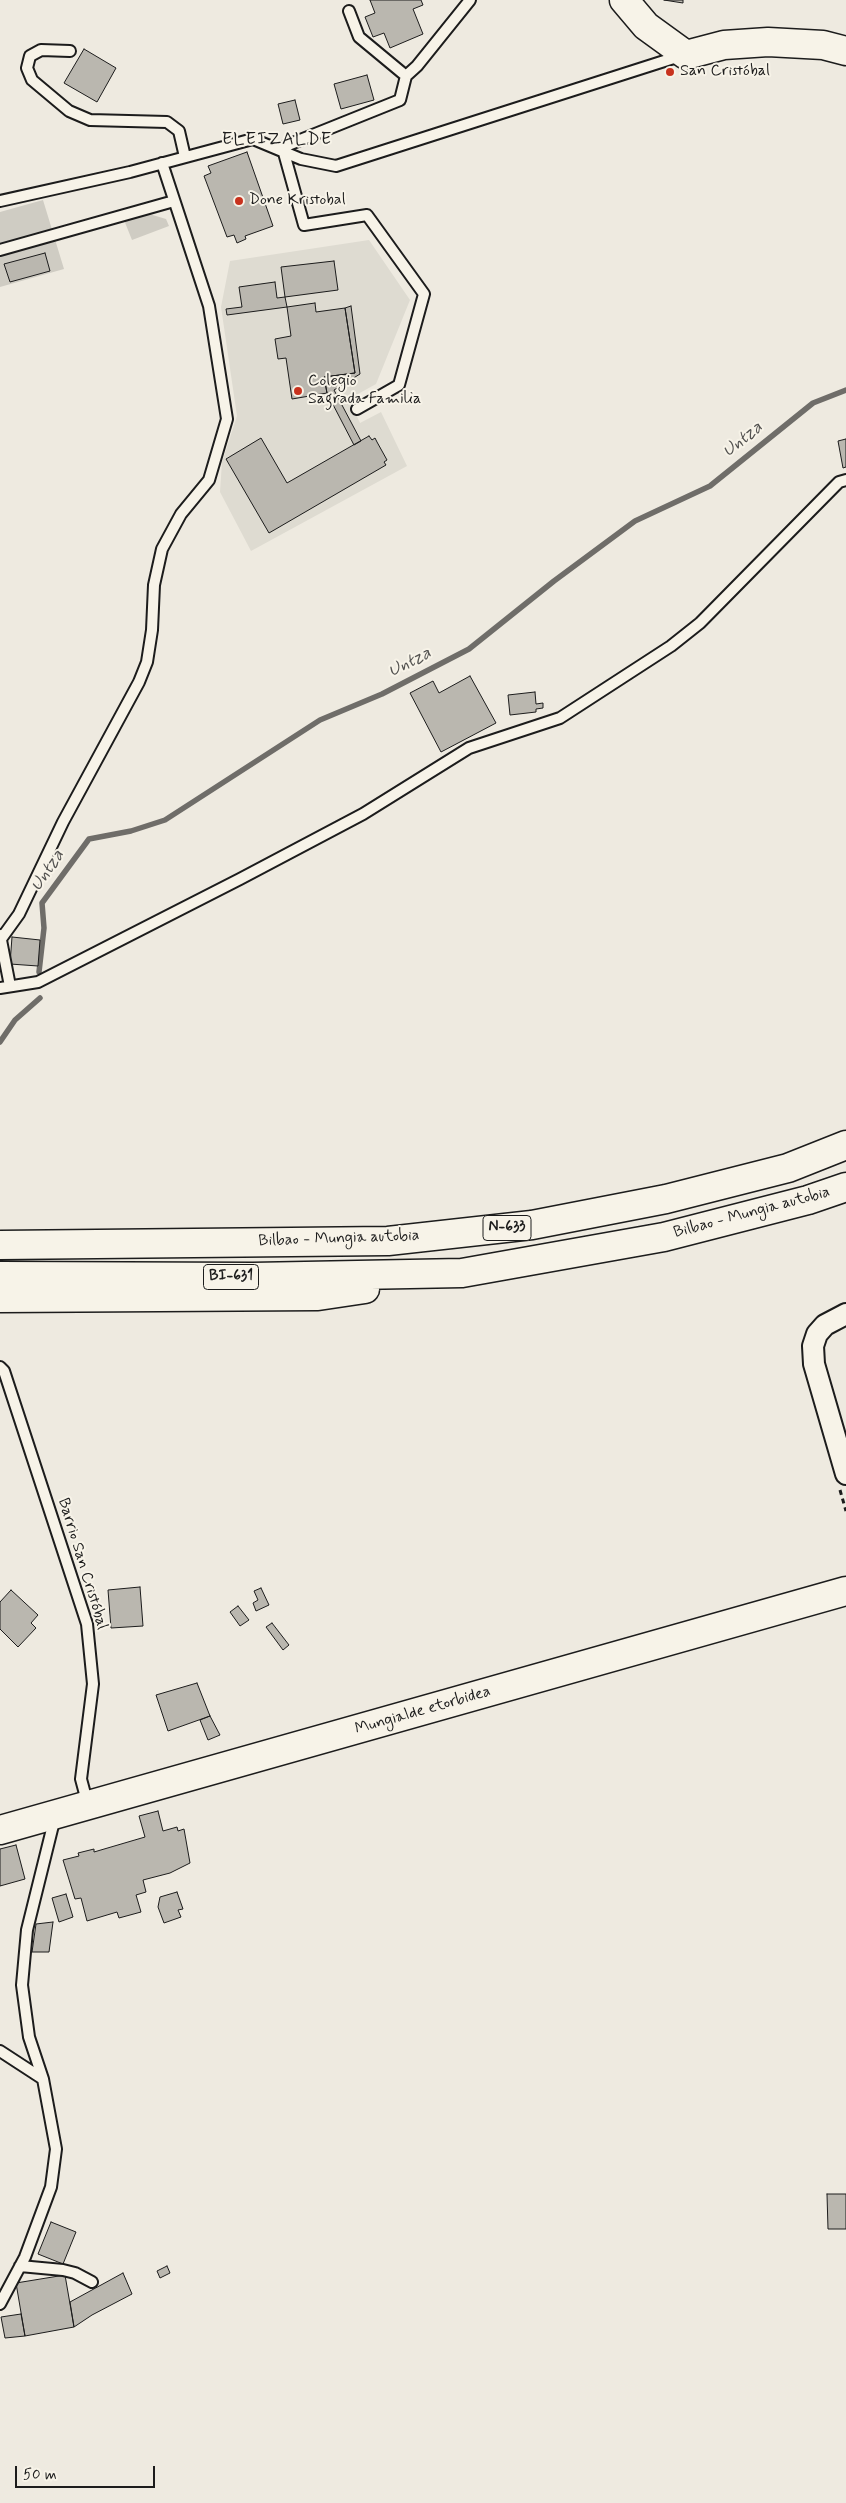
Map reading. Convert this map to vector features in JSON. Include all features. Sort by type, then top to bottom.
[{"type":"main road","points":[[624,0],[646,26],[686,55],[724,45],[768,42],[823,45],[846,51]]},
{"type":"main road","name":"Bilbao - Mungia autobia","points":[[0,1245],[388,1241],[532,1225],[666,1199],[779,1170],[846,1145]]},
{"type":"main road","name":"Bilbao - Mungia autobia","points":[[0,1276],[253,1277],[462,1273],[664,1237],[808,1200],[846,1187]]},
{"type":"main road","points":[[0,1228],[158,1242]]},
{"type":"main road","name":"N-633","points":[[0,1298],[318,1296],[462,1273]]},
{"type":"main road","name":"Mungialde etorbidea","points":[[0,1830],[56,1816],[846,1591]]},
{"type":"street","points":[[846,1314],[825,1325],[817,1334],[813,1346],[814,1364],[846,1474]]},
{"type":"lane","points":[[281,151],[400,100],[406,76],[417,66],[470,0]]},
{"type":"lane","points":[[349,11],[359,37],[406,76]]},
{"type":"lane","points":[[70,51],[41,50],[30,56],[27,68],[32,80],[69,111],[90,120],[167,122],[180,131],[185,157]]},
{"type":"lane","points":[[0,202],[253,139],[302,159],[336,166],[650,64],[686,55]]},
{"type":"lane","points":[[281,151],[304,226],[367,215],[424,294],[399,385],[357,408]]},
{"type":"lane","points":[[162,163],[209,306],[227,419],[209,480],[181,514],[162,549],[154,586],[152,630],[147,662],[63,822],[19,914],[1,937],[5,987],[38,982],[240,880],[363,814],[469,748],[560,718],[671,646],[700,623],[839,482],[846,480]]},
{"type":"lane","points":[[0,250],[174,201]]},
{"type":"lane","name":"Barrio San Cristóbal","points":[[0,1367],[4,1371],[87,1624],[93,1684],[81,1779],[89,1806]]},
{"type":"lane","points":[[0,2304],[20,2266],[51,2187],[56,2148],[43,2080],[28,2037],[22,1985],[27,1930],[56,1816]]},
{"type":"lane","points":[[0,2051],[43,2080]]},
{"type":"lane","points":[[20,2266],[62,2270],[75,2273],[92,2282]]},
{"type":"shaded area","points":[[43,200],[64,269],[0,287],[0,212]]},
{"type":"shaded area","points":[[146,213],[166,219],[169,226],[132,240],[124,220]]},
{"type":"shaded area","name":"Colegio Sagrada Familia","points":[[369,240],[410,300],[376,384],[349,399],[360,423],[381,412],[407,466],[251,551],[220,492],[222,462],[237,416],[221,307],[230,261]]},
{"type":"building","points":[[370,0],[421,0],[423,5],[413,9],[423,34],[390,48],[384,33],[373,37],[365,17],[375,13]]},
{"type":"building","points":[[664,0],[683,0],[683,3]]},
{"type":"building","points":[[84,49],[116,68],[97,102],[64,83]]},
{"type":"building","points":[[367,75],[374,100],[341,109],[334,84]]},
{"type":"building","points":[[295,100],[300,120],[283,124],[278,104]]},
{"type":"building","name":"Done Kristobal","points":[[247,152],[273,226],[245,236],[246,239],[237,243],[234,235],[227,237],[204,176],[211,173],[208,166]]},
{"type":"building","points":[[45,253],[50,271],[10,282],[4,264]]},
{"type":"building","points":[[334,261],[338,290],[285,297],[281,267]]},
{"type":"building","points":[[275,282],[277,298],[285,297],[287,307],[227,315],[226,309],[242,307],[239,287]]},
{"type":"building","points":[[315,303],[316,312],[345,308],[355,373],[324,377],[327,393],[292,399],[286,358],[278,359],[275,339],[291,336],[287,307]]},
{"type":"building","points":[[351,306],[360,374],[334,390],[361,441],[354,445],[327,393],[324,377],[355,373],[345,308]]},
{"type":"building","points":[[369,436],[372,440],[375,438],[387,460],[384,462],[386,465],[269,533],[226,459],[261,438],[287,483]]},
{"type":"building","points":[[846,439],[846,467],[843,468],[838,441]]},
{"type":"building","points":[[470,676],[496,723],[441,752],[410,693],[433,681],[439,693]]},
{"type":"building","points":[[535,692],[536,704],[543,703],[543,708],[536,709],[536,712],[510,715],[508,695]]},
{"type":"building","points":[[12,937],[40,940],[38,966],[10,964]]},
{"type":"building","points":[[140,1587],[143,1626],[111,1628],[108,1590]]},
{"type":"building","points":[[261,1588],[269,1605],[256,1611],[253,1603],[258,1600],[254,1591]]},
{"type":"building","points":[[11,1590],[38,1615],[31,1623],[36,1628],[18,1647],[0,1629],[0,1602]]},
{"type":"building","points":[[238,1606],[249,1620],[240,1626],[230,1612]]},
{"type":"building","points":[[272,1623],[289,1645],[283,1650],[266,1627]]},
{"type":"building","points":[[197,1683],[210,1716],[168,1731],[156,1695]]},
{"type":"building","points":[[210,1716],[220,1735],[208,1740],[200,1720]]},
{"type":"building","points":[[158,1811],[163,1831],[177,1827],[178,1831],[184,1829],[190,1863],[170,1873],[143,1880],[146,1892],[136,1895],[141,1912],[119,1918],[117,1912],[87,1921],[81,1898],[75,1899],[63,1860],[79,1856],[78,1853],[94,1849],[94,1852],[145,1837],[139,1816]]},
{"type":"building","points":[[16,1845],[25,1879],[0,1886],[0,1849]]},
{"type":"building","points":[[177,1892],[183,1909],[178,1910],[181,1917],[164,1923],[158,1907],[160,1897]]},
{"type":"building","points":[[66,1894],[73,1917],[59,1922],[52,1898]]},
{"type":"building","points":[[53,1922],[49,1952],[32,1952],[36,1924]]},
{"type":"building","points":[[827,2194],[846,2194],[846,2229],[828,2229]]},
{"type":"building","points":[[51,2222],[76,2232],[63,2264],[38,2254]]},
{"type":"building","points":[[167,2266],[170,2273],[160,2278],[157,2271]]},
{"type":"building","points":[[123,2273],[132,2294],[92,2315],[74,2327],[70,2302]]},
{"type":"building","points":[[65,2275],[74,2327],[25,2336],[16,2283]]},
{"type":"building","points":[[21,2314],[25,2336],[5,2338],[1,2317]]},
{"type":"waterway","name":"Untza","points":[[39,972],[44,928],[42,903],[89,839],[131,831],[165,820],[320,720],[382,694],[469,649],[554,581],[635,521],[710,486],[813,403],[846,390]]},
{"type":"waterway","name":"Untza","points":[[0,1042],[15,1020],[40,998]]},
{"type":"place","name":"San Cristóbal","points":[[670,72]]},
{"type":"place","name":"Done Kristobal","points":[[239,201]]},
{"type":"place","name":"Colegio Sagrada Familia","points":[[298,391]]},
{"type":"district","name":"ELEIZALDE","points":[[277,140]]}]
